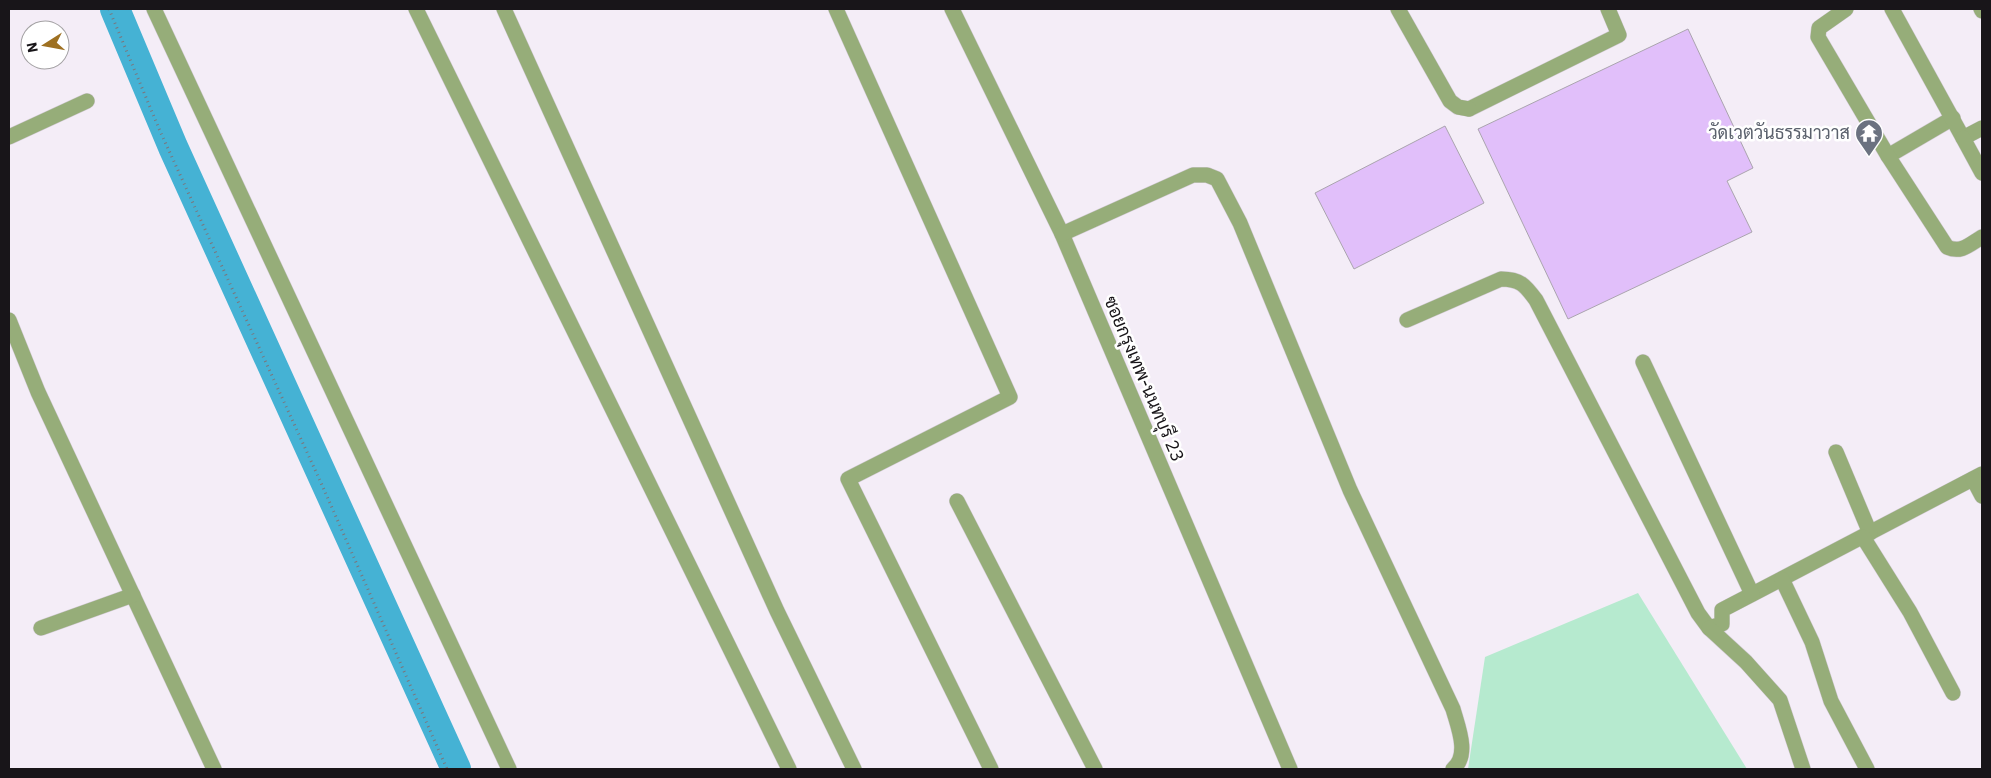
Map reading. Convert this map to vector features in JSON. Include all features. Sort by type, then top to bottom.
[{"type":"street","points":[[154,9],[509,769]]},
{"type":"street","points":[[416,9],[790,769]]},
{"type":"street","points":[[504,9],[778,611],[854,769]]},
{"type":"street","points":[[836,9],[1010,397],[848,479],[991,769]]},
{"type":"street","name":"ซอยกรุงเทพ-นนทบุรี 23","points":[[952,9],[1062,234],[1290,769]]},
{"type":"street","points":[[1398,9],[1450,102],[1458,107],[1468,109],[1619,34],[1608,9]]},
{"type":"street","points":[[1846,9],[1818,28],[1818,37],[1888,156],[1947,247],[1953,250],[1961,250],[1982,236]]},
{"type":"street","points":[[1892,9],[1982,174]]},
{"type":"street","points":[[9,137],[87,101]]},
{"type":"street","points":[[1888,156],[1952,118]]},
{"type":"street","points":[[1963,138],[1982,128]]},
{"type":"street","points":[[1062,234],[1193,175],[1207,175],[1217,179],[1240,224],[1350,490],[1453,709],[1461,736],[1462,751],[1457,766],[1453,769]]},
{"type":"street","points":[[1407,320],[1501,280],[1515,280],[1524,284],[1536,300],[1698,613],[1709,628],[1746,662],[1780,700],[1803,769]]},
{"type":"street","points":[[9,320],[13,340],[214,769]]},
{"type":"street","points":[[1643,362],[1752,594]]},
{"type":"street","points":[[1836,452],[1866,535],[1953,693]]},
{"type":"street","points":[[1709,628],[1722,624],[1722,610],[1977,476],[1982,496]]},
{"type":"street","points":[[957,501],[1095,769]]},
{"type":"street","points":[[1782,579],[1812,642],[1831,701],[1867,769]]},
{"type":"street","points":[[41,628],[133,595]]},
{"type":"path","points":[[109,9],[168,148],[322,485],[447,769]]},
{"type":"green space","points":[[1638,593],[1747,769],[1468,769],[1485,657]]},
{"type":"building","points":[[1688,29],[1753,168],[1727,181],[1752,232],[1568,319],[1478,129]]},
{"type":"building","points":[[1445,126],[1484,203],[1354,269],[1315,193]]},
{"type":"waterway","points":[[115,9],[173,147],[456,769]]},
{"type":"place","name":"วัดเวตวันธรรมาวาส","points":[[1869,157]]}]
